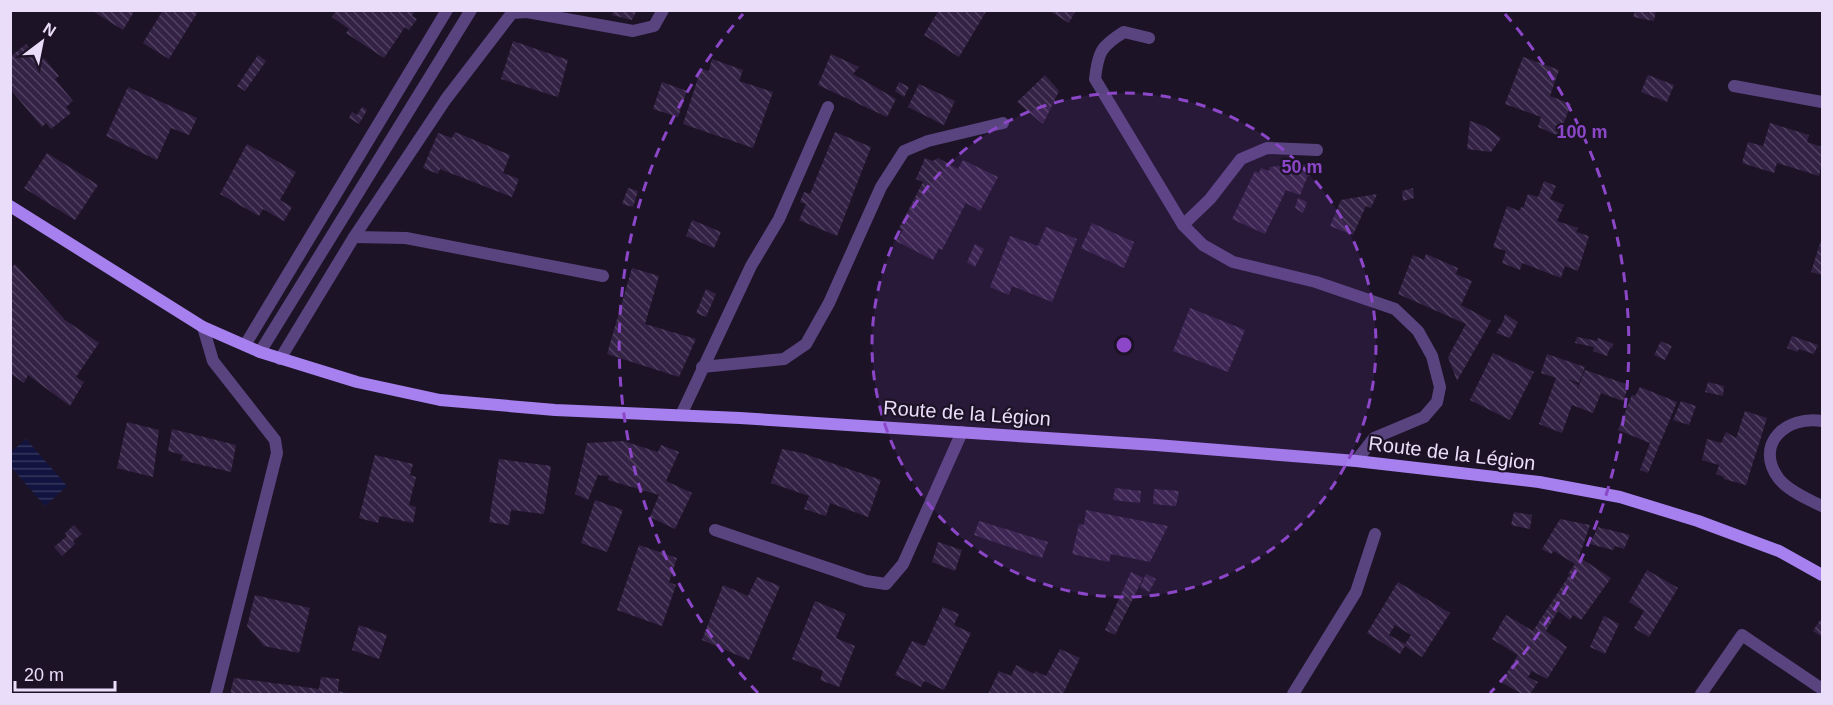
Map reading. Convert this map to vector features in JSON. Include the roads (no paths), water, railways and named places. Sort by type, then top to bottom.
[{"type":"main road","name":"Route de la Légion","points":[[10,206],[203,327],[280,359],[357,382],[440,400],[555,411],[681,415],[962,432],[1356,461],[1539,482],[1620,497],[1698,521],[1779,551],[1822,575]]},
{"type":"street","points":[[244,345],[447,10]]},
{"type":"street","points":[[260,352],[471,10]]},
{"type":"street","points":[[280,359],[354,237],[446,99],[512,13],[527,12],[633,31],[654,26],[663,10]]},
{"type":"street","points":[[1149,38],[1124,32],[1107,42],[1097,60],[1095,79],[1183,225],[1203,245],[1233,262],[1316,282],[1395,309],[1418,331],[1432,356],[1440,387],[1437,402],[1424,417],[1374,438],[1356,461]]},
{"type":"street","points":[[1734,86],[1822,102]]},
{"type":"street","points":[[681,415],[751,266],[779,219],[828,107]]},
{"type":"street","points":[[702,367],[784,359],[806,344],[829,303],[881,187],[904,151],[928,141],[1003,123]]},
{"type":"street","points":[[1183,225],[1210,199],[1241,159],[1267,148],[1317,150]]},
{"type":"street","points":[[354,237],[406,238],[603,276]]},
{"type":"street","points":[[203,327],[213,361],[275,440],[277,453],[216,694]]},
{"type":"street","points":[[1822,421],[1793,422],[1779,432],[1771,444],[1770,460],[1780,480],[1805,498],[1822,506]]},
{"type":"street","points":[[716,530],[866,581],[886,584],[903,564],[962,432]]},
{"type":"street","points":[[1293,694],[1356,592],[1375,534]]},
{"type":"street","points":[[1701,694],[1742,635],[1822,689]]}]
